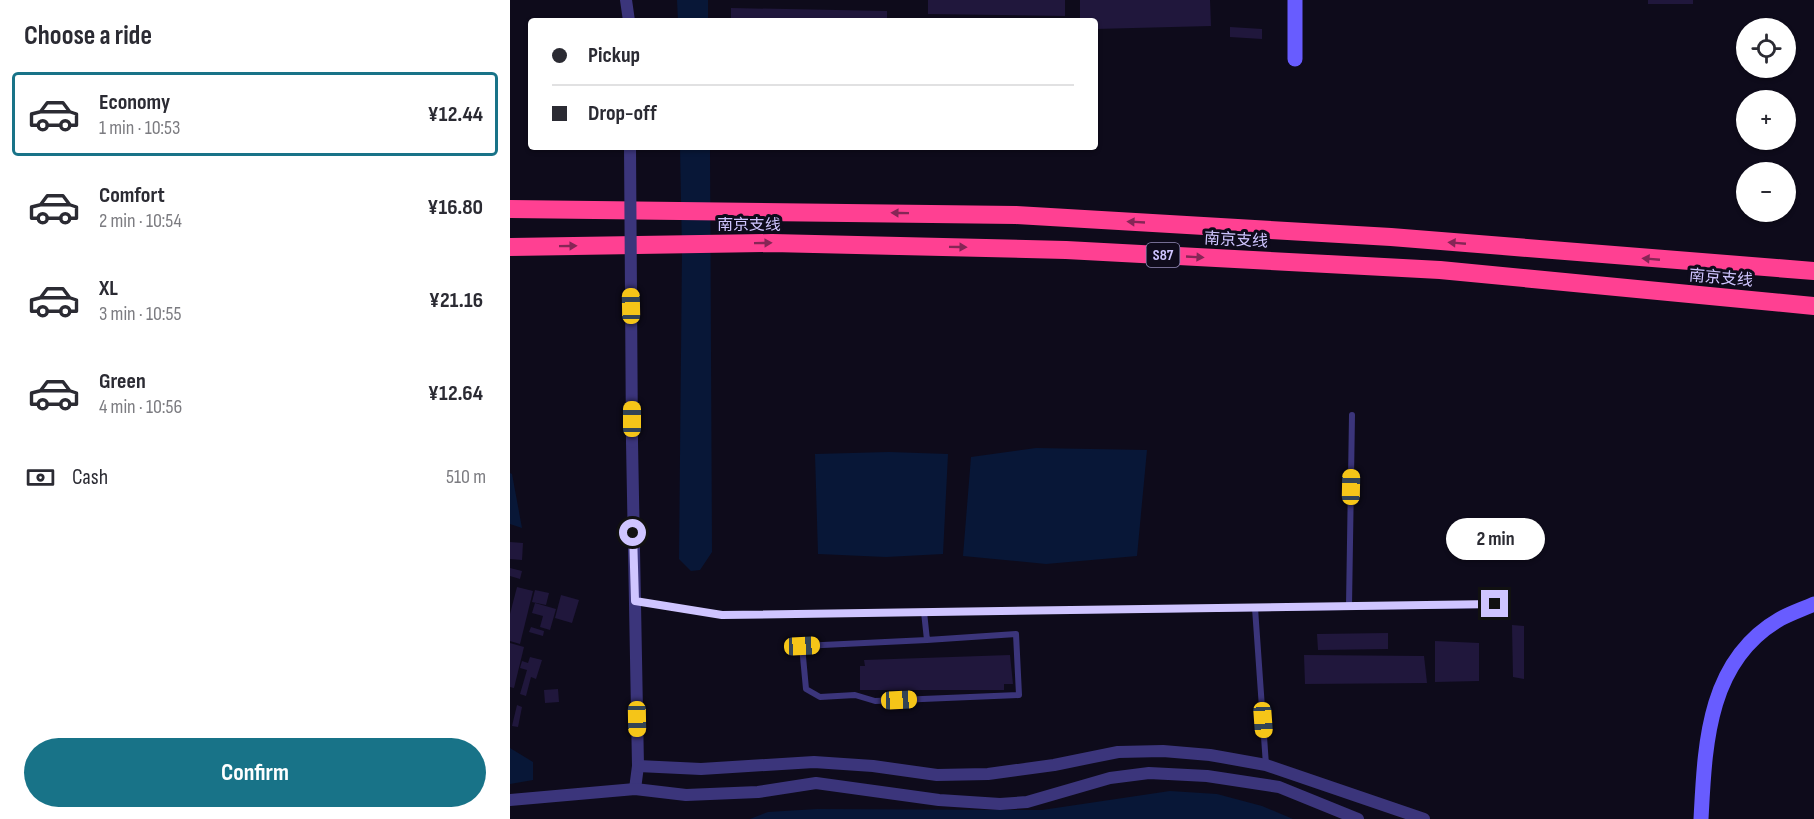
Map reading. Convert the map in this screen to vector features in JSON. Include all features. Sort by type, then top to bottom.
[{"type":"highway","name":"南京支线","points":[[510,209],[1017,215],[1391,237],[1814,271]]},
{"type":"highway","name":"南京支线","points":[[510,247],[771,243],[1066,250],[1440,270],[1814,306]]},
{"type":"street","points":[[626,0],[629,18]]},
{"type":"street","points":[[1295,0],[1295,60]]},
{"type":"street","points":[[630,150],[632,442],[638,766],[635,789]]},
{"type":"street","points":[[1701,819],[1705,754],[1712,708],[1729,671],[1752,641],[1779,620],[1814,604]]},
{"type":"street","points":[[638,766],[701,769],[813,762],[873,766],[937,775],[978,774],[1054,765],[1118,752],[1163,751],[1210,755],[1266,765],[1424,819]]},
{"type":"street","points":[[510,801],[635,789],[686,795],[758,792],[816,783],[939,800],[1000,804],[1027,802],[1110,778],[1149,773],[1207,776],[1279,787],[1358,819]]},
{"type":"lane","points":[[1349,606],[1352,415]]},
{"type":"lane","points":[[635,601],[722,615],[1495,604]]},
{"type":"lane","points":[[1256,608],[1266,765]]},
{"type":"lane","points":[[924,612],[927,640]]},
{"type":"lane","points":[[1016,634],[1019,695],[875,701],[855,695],[820,697],[806,689],[802,646],[927,640],[1016,634]]},
{"type":"water","points":[[677,0],[708,0],[708,18],[678,18]]},
{"type":"water","points":[[680,150],[710,150],[712,552],[700,570],[691,571],[679,559],[682,251]]},
{"type":"water","points":[[1036,448],[1147,450],[1137,556],[1046,564],[963,556],[971,457]]},
{"type":"water","points":[[889,452],[948,454],[943,554],[886,557],[818,554],[815,454]]},
{"type":"water","points":[[510,473],[512,474],[522,528],[510,524]]},
{"type":"water","points":[[510,748],[533,762],[533,780],[510,784]]},
{"type":"water","points":[[1170,791],[1217,794],[1262,806],[1293,819],[750,819],[768,812],[817,809],[1042,810]]},
{"type":"building","points":[[928,0],[1065,0],[1065,16],[928,14]]},
{"type":"building","points":[[1080,0],[1210,0],[1211,26],[1098,29],[1098,18],[1080,18]]},
{"type":"building","points":[[1648,0],[1693,0],[1693,4],[1648,4]]},
{"type":"building","points":[[731,8],[887,11],[887,18],[731,18]]},
{"type":"building","points":[[1230,27],[1262,29],[1262,39],[1230,37]]},
{"type":"building","points":[[510,542],[523,543],[522,560],[510,559]]},
{"type":"building","points":[[510,568],[522,571],[520,579],[510,576]]},
{"type":"building","points":[[517,587],[533,591],[520,644],[510,641],[510,614]]},
{"type":"building","points":[[535,590],[549,593],[546,605],[532,602]]},
{"type":"building","points":[[561,595],[579,600],[572,623],[555,618]]},
{"type":"building","points":[[535,603],[556,609],[550,630],[540,627],[543,616],[532,613]]},
{"type":"building","points":[[1512,625],[1524,626],[1524,679],[1513,677]]},
{"type":"building","points":[[531,627],[544,631],[543,636],[529,632]]},
{"type":"building","points":[[1388,633],[1388,649],[1318,650],[1317,634]]},
{"type":"building","points":[[1435,641],[1479,643],[1479,681],[1435,682]]},
{"type":"building","points":[[510,643],[524,647],[514,688],[510,687]]},
{"type":"building","points":[[1010,655],[1013,684],[1004,684],[1004,690],[860,690],[860,666],[865,666],[864,660]]},
{"type":"building","points":[[1304,655],[1424,656],[1427,683],[1305,684]]},
{"type":"building","points":[[530,657],[542,660],[536,679],[531,677],[526,696],[520,694],[527,670],[520,668],[522,661],[528,663]]},
{"type":"building","points":[[558,689],[559,702],[545,703],[544,690]]},
{"type":"building","points":[[517,705],[522,707],[518,727],[512,726]]},
{"type":"route","points":[[633,533],[635,601],[722,615],[1495,604]]}]
